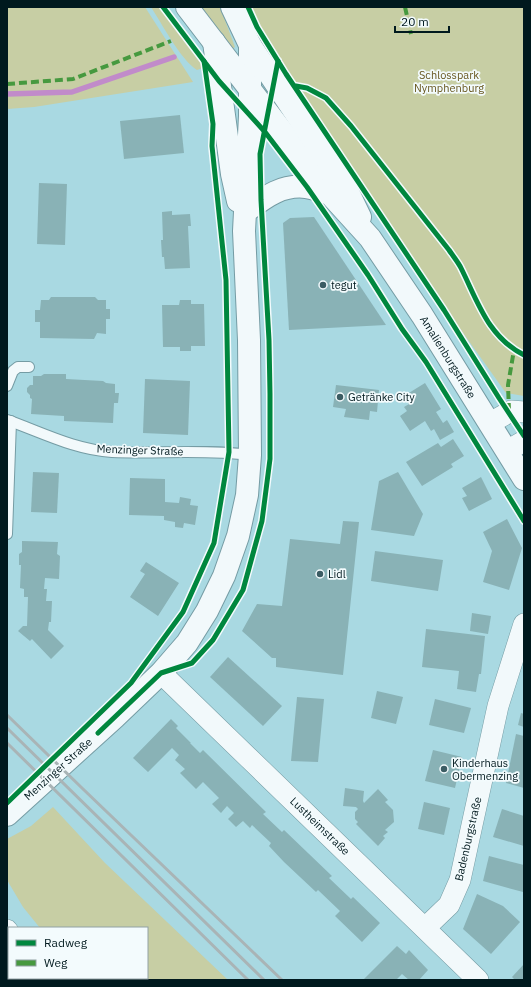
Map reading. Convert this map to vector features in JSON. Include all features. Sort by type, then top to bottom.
[{"type":"street","name":"Menzinger Straße","points":[[187,7],[268,114]]},
{"type":"street","name":"Menzinger Straße","points":[[7,815],[98,733],[161,673],[187,643],[207,611],[224,576],[238,536],[247,495],[250,455],[249,340],[244,222],[251,90],[250,45],[232,7]]},
{"type":"street","name":"Menzinger Straße","points":[[214,42],[232,174],[244,222]]},
{"type":"street","name":"Amalienburgstraße","points":[[250,45],[347,190],[370,238]]},
{"type":"street","name":"Amalienburgstraße","points":[[268,114],[330,194],[370,238],[422,315],[490,423],[516,446],[524,478]]},
{"type":"street","points":[[244,222],[261,200],[282,189],[306,187],[330,194]]},
{"type":"street","points":[[490,423],[511,411],[524,412]]},
{"type":"street","name":"Badenburgstraße","points":[[425,928],[449,905],[460,880],[498,706],[524,624]]},
{"type":"street","name":"Lustheimstraße","points":[[161,673],[478,980]]},
{"type":"lane","points":[[7,386],[13,371],[18,367],[29,367]]},
{"type":"lane","name":"Menzinger Straße","points":[[7,534],[9,420],[61,441],[85,448],[111,452],[229,452],[250,455]]},
{"type":"green space","points":[[7,7],[145,7],[193,82],[34,107],[7,109]]},
{"type":"green space","points":[[151,7],[161,7],[202,61],[203,68],[197,70],[185,58],[172,41]]},
{"type":"green space","points":[[198,7],[220,7],[235,47],[230,50]]},
{"type":"green space","name":"Schlosspark Nymphenburg","points":[[241,7],[524,7],[524,396],[506,393],[269,62]]},
{"type":"green space","points":[[53,807],[105,863],[228,980],[147,979],[148,927],[39,927],[23,907],[7,880],[7,839],[31,826]]},
{"type":"green space","points":[[7,955],[8,979],[34,980],[7,980]]},
{"type":"building","points":[[180,115],[184,153],[124,159],[120,121]]},
{"type":"building","points":[[39,183],[67,184],[65,245],[37,244]]},
{"type":"building","points":[[172,211],[172,215],[190,214],[191,226],[188,226],[190,268],[165,269],[164,257],[162,257],[161,240],[163,240],[162,212]]},
{"type":"building","points":[[314,217],[386,325],[289,330],[283,223],[290,218]]},
{"type":"building","points":[[51,297],[95,297],[98,300],[106,300],[106,309],[110,309],[110,319],[106,319],[106,334],[97,333],[94,339],[40,338],[40,322],[35,322],[35,310],[40,310],[41,300],[49,300]]},
{"type":"building","points":[[180,300],[191,300],[191,304],[204,304],[205,346],[191,346],[191,351],[180,351],[180,347],[163,347],[162,305],[179,305]]},
{"type":"building","points":[[44,374],[66,374],[66,379],[103,381],[106,383],[115,384],[115,393],[119,393],[118,403],[114,403],[113,423],[64,421],[64,416],[31,414],[32,399],[27,392],[27,388],[30,385],[33,385],[33,376],[41,376]]},
{"type":"building","points":[[145,379],[190,381],[188,435],[143,433]]},
{"type":"building","points":[[425,383],[441,409],[436,412],[443,423],[447,420],[454,432],[440,440],[434,429],[431,431],[425,421],[410,431],[400,416],[407,411],[404,407],[409,404],[404,396]]},
{"type":"building","points":[[336,385],[379,390],[377,412],[370,411],[369,420],[344,417],[346,409],[333,407]]},
{"type":"building","points":[[453,439],[464,456],[451,464],[453,467],[422,486],[406,462],[438,443],[441,447]]},
{"type":"building","points":[[33,472],[59,473],[57,513],[31,512]]},
{"type":"building","points":[[398,472],[423,514],[414,536],[371,530],[379,481]]},
{"type":"building","points":[[481,477],[492,499],[469,511],[462,498],[467,496],[462,488]]},
{"type":"building","points":[[130,478],[165,479],[165,502],[179,503],[180,497],[191,499],[190,505],[198,506],[195,525],[184,523],[183,528],[175,527],[175,522],[164,520],[164,516],[129,515]]},
{"type":"building","points":[[507,519],[522,548],[509,590],[483,582],[492,551],[483,532]]},
{"type":"building","name":"Lidl","points":[[343,521],[359,522],[343,675],[276,667],[276,658],[272,658],[242,631],[257,604],[282,606],[290,539],[340,544]]},
{"type":"building","points":[[22,541],[58,542],[57,554],[60,556],[59,579],[45,578],[44,589],[47,589],[46,601],[52,601],[51,622],[49,622],[48,630],[64,646],[51,659],[32,639],[30,641],[18,631],[23,626],[27,626],[28,597],[24,597],[24,589],[20,588],[21,565],[19,565],[19,554],[22,552]]},
{"type":"building","points":[[375,551],[443,560],[438,591],[371,581]]},
{"type":"building","points":[[146,562],[179,583],[158,616],[130,597],[145,574],[140,571]]},
{"type":"building","points":[[472,613],[491,616],[488,634],[470,631]]},
{"type":"building","points":[[426,629],[485,636],[481,674],[479,674],[476,692],[457,689],[459,671],[422,667]]},
{"type":"building","points":[[228,657],[282,706],[263,726],[210,677]]},
{"type":"building","points":[[377,691],[403,697],[396,724],[371,718]]},
{"type":"building","points":[[297,697],[324,699],[318,762],[291,761]]},
{"type":"building","points":[[435,699],[471,708],[464,733],[429,725]]},
{"type":"building","points":[[521,713],[524,714],[524,727],[518,725]]},
{"type":"building","points":[[171,719],[178,726],[176,728],[200,753],[203,750],[266,812],[263,814],[282,832],[284,830],[332,876],[329,878],[351,899],[353,897],[380,923],[362,942],[335,916],[340,911],[318,890],[316,892],[284,862],[269,846],[271,843],[252,825],[250,828],[243,821],[236,827],[228,819],[234,813],[227,806],[221,813],[212,804],[219,798],[203,782],[196,789],[180,773],[185,769],[175,760],[179,755],[172,748],[148,772],[133,758]]},
{"type":"building","points":[[516,734],[524,736],[524,788],[506,783]]},
{"type":"building","name":"Kinderhaus Obermenzing","points":[[433,750],[462,757],[455,788],[425,781]]},
{"type":"building","points":[[345,788],[364,791],[364,803],[378,789],[388,800],[385,802],[393,810],[394,822],[385,830],[388,832],[383,836],[385,838],[378,846],[356,824],[358,822],[355,819],[355,812],[358,809],[356,807],[343,806]]},
{"type":"building","points":[[424,802],[450,808],[444,835],[418,829]]},
{"type":"building","points":[[502,809],[524,816],[524,846],[493,837]]},
{"type":"building","points":[[489,856],[524,865],[523,892],[483,881]]},
{"type":"building","points":[[477,894],[503,906],[520,922],[491,954],[463,929]]},
{"type":"building","points":[[397,946],[406,954],[409,950],[428,970],[419,980],[409,980],[402,974],[396,980],[363,980]]},
{"type":"building","points":[[524,964],[524,980],[515,980],[512,977]]},
{"type":"waterway","points":[[7,94],[72,92],[174,57]]},
{"type":"railway","points":[[7,715],[282,980]]},
{"type":"railway","points":[[7,728],[264,980]]},
{"type":"railway","points":[[7,743],[248,980]]},
{"type":"marked path","points":[[405,7],[411,34]]},
{"type":"marked path","points":[[7,84],[73,79],[171,41]]},
{"type":"marked path","points":[[509,411],[508,385],[514,350]]},
{"type":"cycle path","points":[[163,7],[219,81],[265,132],[307,187],[368,275],[402,329],[426,362],[524,521]]},
{"type":"cycle path","points":[[248,7],[257,27],[286,74],[444,310],[524,436]]},
{"type":"cycle path","points":[[7,803],[131,683],[183,612],[214,543],[229,452],[226,280],[212,146],[213,124],[204,61]]},
{"type":"cycle path","points":[[98,733],[161,673],[192,663],[213,640],[243,590],[262,521],[270,459],[270,394],[269,340],[261,200],[260,154],[278,61]]},
{"type":"cycle path","points":[[296,86],[307,88],[326,98],[351,126],[449,250],[461,268],[485,318],[493,329],[501,339],[524,355]]},
{"type":"place","name":"tegut","points":[[323,285]]},
{"type":"place","name":"Getränke City","points":[[340,397]]},
{"type":"place","name":"Lidl","points":[[320,574]]},
{"type":"place","name":"Kinderhaus Obermenzing","points":[[444,769]]}]
